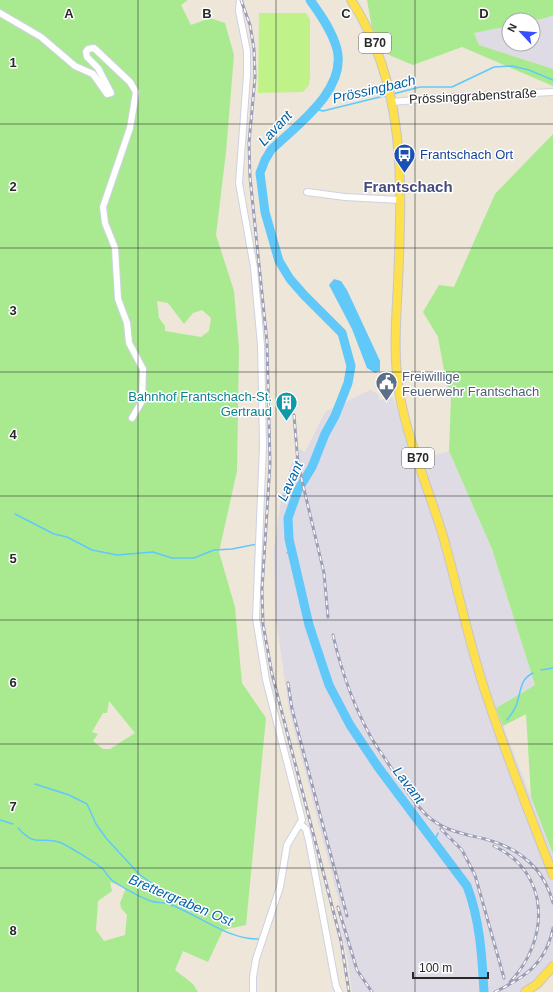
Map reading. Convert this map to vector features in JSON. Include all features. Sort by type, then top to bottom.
[{"type":"main road","name":"B70","points":[[351,0],[372,37],[391,97],[399,148],[400,200],[395,357],[404,413],[447,549],[484,690],[553,875]]},
{"type":"main road","points":[[525,992],[537,984],[553,966]]},
{"type":"street","points":[[240,0],[239,11],[247,51],[247,75],[239,183],[254,268],[262,372],[263,445],[256,618],[266,680],[302,815],[300,824],[287,845],[280,887],[256,959],[253,977],[253,992]]},
{"type":"street","points":[[0,13],[41,37],[75,66],[93,74],[107,94],[111,93],[98,68],[88,57],[86,52],[88,49],[94,48],[130,82],[136,92],[130,128],[103,207],[105,223],[116,248],[118,299],[127,323],[129,343],[143,369],[142,401],[132,418]]},
{"type":"street","name":"Prössinggrabenstraße","points":[[391,97],[452,97],[553,92]]},
{"type":"street","points":[[307,192],[345,197],[400,200]]},
{"type":"street","points":[[300,824],[306,829],[309,841],[336,986],[339,992]]},
{"type":"shaded area","points":[[553,15],[553,69],[479,45],[474,33],[501,28],[501,52],[541,52],[541,19]]},
{"type":"shaded area","points":[[370,390],[378,394],[380,400],[393,397],[413,462],[449,451],[492,549],[535,685],[496,708],[553,854],[553,973],[542,987],[529,992],[352,992],[347,955],[340,926],[345,925],[289,710],[275,611],[274,549],[282,492],[291,465],[300,449],[305,452],[325,412]]},
{"type":"green space","points":[[0,0],[188,0],[181,5],[191,25],[210,18],[225,23],[234,55],[226,152],[216,235],[234,291],[239,348],[237,471],[219,552],[235,607],[242,683],[266,718],[246,925],[223,930],[208,962],[183,951],[175,970],[193,984],[198,992],[0,992]],"holes":[[[157,301],[168,303],[184,324],[193,313],[202,310],[211,318],[209,331],[201,337],[165,331],[165,326],[159,318]],[[109,701],[135,733],[110,749],[103,749],[93,741],[98,734],[92,732],[103,713],[107,713]],[[110,882],[126,888],[120,903],[121,908],[127,915],[125,935],[104,941],[96,930],[98,901],[112,891]]]},
{"type":"green space","points":[[367,0],[553,0],[553,15],[541,19],[541,12],[501,12],[501,28],[474,33],[479,45],[553,69],[553,86],[462,47],[413,65],[389,55],[372,28]]},
{"type":"green space","points":[[259,13],[306,13],[310,20],[310,77],[309,85],[303,92],[258,93]]},
{"type":"green space","points":[[553,134],[553,854],[531,797],[526,714],[503,726],[496,708],[535,685],[492,549],[449,451],[451,399],[446,382],[438,337],[423,312],[439,285],[454,287],[495,194]]},
{"type":"water","points":[[334,279],[341,281],[347,290],[380,361],[380,371],[375,373],[367,368],[352,329],[329,285]]},
{"type":"waterway","name":"Lavant","points":[[310,0],[322,17],[335,42],[338,64],[335,79],[318,106],[271,150],[260,173],[265,212],[279,261],[290,279],[342,333],[351,366],[348,383],[335,416],[325,434],[312,467],[298,490],[288,518],[289,539],[309,625],[329,685],[350,725],[378,767],[467,886],[478,925],[484,992]]},
{"type":"waterway","name":"Prössingbach","points":[[393,94],[420,87],[452,87],[494,67],[512,66],[529,70],[553,80]]},
{"type":"waterway","name":"Prössingbach","points":[[313,108],[323,111],[388,95]]},
{"type":"waterway","points":[[15,514],[54,534],[67,537],[92,550],[117,555],[153,552],[172,558],[194,558],[214,550],[232,549],[257,544]]},
{"type":"waterway","name":"Lavant","points":[[287,553],[293,553]]},
{"type":"waterway","points":[[541,670],[553,668]]},
{"type":"waterway","points":[[507,720],[515,708],[523,682],[533,673]]},
{"type":"waterway","points":[[35,784],[69,795],[87,804],[96,824],[106,838],[139,874],[167,895],[167,903]]},
{"type":"waterway","name":"Brettergraben Ost","points":[[0,820],[13,824]]},
{"type":"waterway","name":"Brettergraben Ost","points":[[18,828],[29,838],[34,840],[52,840],[68,847],[103,869],[113,881],[142,897],[153,902],[169,904],[180,908],[224,931],[247,938],[259,939]]},
{"type":"waterway","points":[[434,842],[438,833]]},
{"type":"railway","points":[[241,0],[250,25],[254,49],[255,77],[249,143],[250,177],[267,342],[270,464],[262,590],[263,624],[272,674],[341,941],[349,992]]},
{"type":"railway","points":[[294,415],[298,464],[324,573],[328,617]]},
{"type":"railway","points":[[333,635],[349,688],[365,727],[378,749],[417,805],[426,815],[444,827],[497,843],[519,854],[528,861],[543,880],[553,903]]},
{"type":"railway","points":[[288,683],[292,709],[347,916]]},
{"type":"railway","points":[[441,829],[462,850],[475,875],[504,978]]},
{"type":"railway","points":[[494,846],[513,858],[526,873],[535,890],[538,908],[538,928],[532,947],[523,965],[510,982]]},
{"type":"railway","points":[[338,907],[357,970],[372,992]]},
{"type":"railway","points":[[495,992],[516,981],[533,968],[545,951],[553,928]]},
{"type":"place","name":"Frantschach Ort","points":[[405,174]]},
{"type":"place","name":"Freiwillige Feuerwehr Frantschach","points":[[387,402]]},
{"type":"place","name":"Bahnhof Frantschach-St. Gertraud","points":[[287,422]]},
{"type":"district","name":"Frantschach","points":[[408,186]]}]
